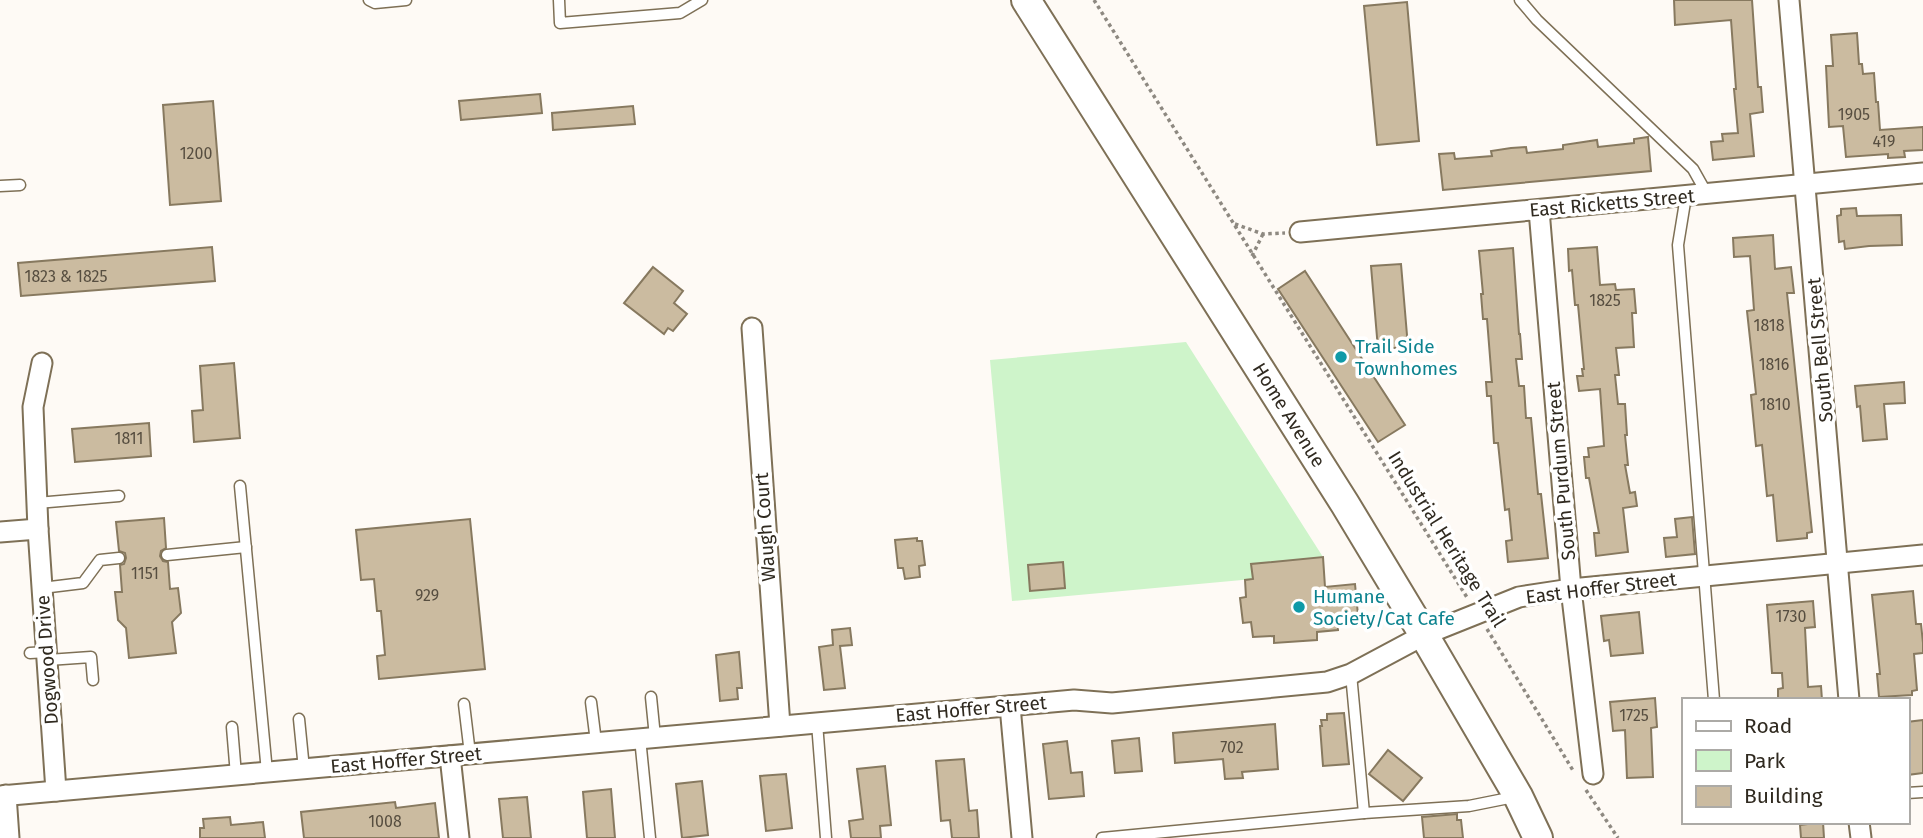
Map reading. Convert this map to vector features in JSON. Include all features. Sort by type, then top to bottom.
[{"type":"main road","name":"Home Avenue","points":[[1026,0],[1345,504],[1518,796],[1538,838]]},
{"type":"street","name":"South Bell Street","points":[[1789,0],[1849,698]]},
{"type":"street","name":"East Ricketts Street","points":[[1300,232],[1923,173]]},
{"type":"street","name":"South Purdum Street","points":[[1539,210],[1571,589],[1583,776]]},
{"type":"street","name":"Waugh Court","points":[[752,328],[780,726]]},
{"type":"street","name":"Dogwood Drive","points":[[42,363],[33,407],[42,588],[41,655],[56,791]]},
{"type":"street","points":[[0,532],[37,529]]},
{"type":"street","name":"East Hoffer Street","points":[[3,796],[1074,700],[1112,703],[1327,682],[1351,674],[1424,635],[1519,597],[1571,589],[1923,555]]},
{"type":"street","points":[[1010,706],[1022,838]]},
{"type":"street","points":[[459,838],[460,755]]},
{"type":"street","points":[[3,796],[9,838]]},
{"type":"lane","points":[[369,0],[375,3],[406,0]]},
{"type":"lane","points":[[559,0],[560,23],[680,13],[702,0]]},
{"type":"lane","points":[[1520,0],[1536,20],[1693,169],[1707,195]]},
{"type":"lane","points":[[0,186],[20,184]]},
{"type":"lane","points":[[1686,196],[1678,245],[1714,698]]},
{"type":"lane","points":[[240,486],[267,772]]},
{"type":"lane","points":[[37,503],[120,496]]},
{"type":"lane","points":[[167,555],[246,547]]},
{"type":"lane","points":[[42,588],[83,583],[100,560],[119,558]]},
{"type":"lane","points":[[41,655],[91,657],[93,680]]},
{"type":"lane","points":[[1351,674],[1364,813]]},
{"type":"lane","points":[[650,838],[647,738],[651,697]]},
{"type":"lane","points":[[591,702],[596,742]]},
{"type":"lane","points":[[460,755],[464,704]]},
{"type":"lane","points":[[299,719],[304,769]]},
{"type":"lane","points":[[817,723],[826,838]]},
{"type":"lane","points":[[232,727],[236,775]]},
{"type":"lane","points":[[1102,838],[1364,813],[1469,806],[1518,796]]},
{"type":"path","name":"Industrial Heritage Trail","points":[[1094,0],[1252,256],[1583,776],[1618,838]]},
{"type":"path","points":[[1233,224],[1263,234],[1300,232]]},
{"type":"path","points":[[1252,256],[1263,234]]},
{"type":"green space","points":[[1186,342],[1323,557],[1252,564],[1253,579],[1012,601],[990,360]]},
{"type":"building","points":[[1674,0],[1752,0],[1758,87],[1761,87],[1763,112],[1750,114],[1754,156],[1713,160],[1711,142],[1723,141],[1722,134],[1738,133],[1731,20],[1675,25]]},
{"type":"building","points":[[1407,2],[1419,141],[1377,145],[1364,6]]},
{"type":"building","points":[[1857,33],[1859,64],[1862,64],[1863,74],[1874,73],[1880,130],[1923,127],[1923,150],[1904,151],[1905,157],[1888,158],[1888,154],[1846,157],[1843,126],[1829,127],[1826,66],[1833,66],[1831,35]]},
{"type":"building","points":[[540,94],[542,113],[461,120],[459,101]]},
{"type":"building","points":[[213,101],[221,201],[170,205],[163,105]]},
{"type":"building","points":[[633,106],[635,124],[553,130],[552,113]]},
{"type":"building","points":[[1648,137],[1651,171],[1443,190],[1439,154],[1454,153],[1455,159],[1492,156],[1491,151],[1511,148],[1526,147],[1527,153],[1563,149],[1563,145],[1597,140],[1598,147],[1634,143],[1634,139]]},
{"type":"building","points":[[1856,208],[1857,216],[1901,215],[1902,245],[1845,249],[1844,241],[1839,242],[1837,216],[1841,215],[1841,209]]},
{"type":"building","points":[[1773,235],[1775,269],[1791,267],[1794,293],[1787,293],[1812,532],[1807,533],[1807,538],[1777,541],[1773,495],[1767,496],[1762,445],[1756,446],[1751,395],[1756,394],[1747,311],[1754,310],[1750,256],[1734,257],[1733,238]]},
{"type":"building","points":[[212,247],[215,281],[21,296],[18,263]]},
{"type":"building","points":[[1597,247],[1600,285],[1615,284],[1616,290],[1634,289],[1634,347],[1616,348],[1619,375],[1615,375],[1618,404],[1625,404],[1628,465],[1625,465],[1630,493],[1635,492],[1637,506],[1623,508],[1628,552],[1596,556],[1594,533],[1599,533],[1589,478],[1586,478],[1584,457],[1589,457],[1588,448],[1604,446],[1600,389],[1579,391],[1577,376],[1583,376],[1584,369],[1578,305],[1575,305],[1568,249]]},
{"type":"building","points":[[1513,248],[1522,359],[1516,359],[1519,386],[1524,386],[1526,418],[1531,418],[1538,494],[1541,494],[1548,558],[1508,562],[1506,541],[1512,540],[1509,509],[1505,510],[1498,443],[1494,443],[1491,396],[1487,396],[1486,382],[1492,382],[1487,319],[1483,319],[1479,251]]},
{"type":"building","points":[[1401,264],[1408,347],[1378,349],[1371,266]]},
{"type":"building","points":[[653,267],[683,291],[674,303],[687,314],[673,331],[668,328],[664,334],[624,303]]},
{"type":"building","name":"Trail Side Townhomes","points":[[1305,271],[1405,425],[1378,442],[1278,289]]},
{"type":"building","points":[[234,363],[240,438],[194,442],[192,411],[203,410],[200,366]]},
{"type":"building","points":[[1904,382],[1905,403],[1884,404],[1887,439],[1863,441],[1855,386]]},
{"type":"building","points":[[149,423],[151,456],[75,462],[72,429]]},
{"type":"building","points":[[1692,517],[1695,554],[1666,557],[1664,538],[1677,537],[1675,519]]},
{"type":"building","points":[[164,518],[166,548],[161,551],[160,556],[163,561],[168,562],[170,589],[178,588],[181,613],[172,622],[176,653],[129,658],[126,628],[118,620],[115,592],[122,592],[120,565],[124,564],[126,558],[125,553],[119,551],[116,522]]},
{"type":"building","points":[[470,519],[485,669],[379,679],[377,656],[385,655],[381,611],[377,611],[374,579],[361,580],[356,530]]},
{"type":"building","points":[[917,538],[917,541],[922,541],[925,565],[919,566],[920,577],[905,579],[903,568],[898,568],[895,540]]},
{"type":"building","name":"Humane Society/Cat Cafe","points":[[1323,557],[1325,587],[1355,584],[1358,615],[1337,617],[1338,630],[1317,632],[1317,640],[1274,643],[1274,636],[1253,637],[1251,622],[1243,623],[1240,598],[1246,597],[1245,580],[1253,579],[1251,564]]},
{"type":"building","points":[[1063,562],[1065,588],[1030,591],[1028,565]]},
{"type":"building","points":[[1913,591],[1916,624],[1921,624],[1923,643],[1923,653],[1914,654],[1917,690],[1912,691],[1912,695],[1879,697],[1877,674],[1880,674],[1872,595]]},
{"type":"building","points":[[1813,601],[1815,627],[1805,628],[1808,687],[1821,686],[1822,698],[1778,698],[1778,689],[1783,688],[1782,673],[1772,673],[1767,605]]},
{"type":"building","points":[[1639,612],[1643,653],[1611,656],[1609,640],[1604,641],[1601,616]]},
{"type":"building","points":[[850,628],[852,645],[840,646],[845,688],[824,690],[819,647],[833,645],[832,630]]},
{"type":"building","points":[[739,652],[742,688],[737,688],[738,699],[720,701],[716,655]]},
{"type":"building","points":[[1655,698],[1657,727],[1651,728],[1653,777],[1627,778],[1625,730],[1613,731],[1610,702]]},
{"type":"building","points":[[1344,713],[1349,764],[1323,766],[1321,720],[1327,720],[1327,714]]},
{"type":"building","points":[[1923,720],[1923,773],[1909,775],[1909,722]]},
{"type":"building","points":[[1275,724],[1278,769],[1242,772],[1243,778],[1225,779],[1223,759],[1175,763],[1173,733]]},
{"type":"building","points":[[1139,738],[1142,771],[1115,773],[1112,741]]},
{"type":"building","points":[[1067,741],[1071,773],[1082,772],[1084,796],[1049,799],[1043,744]]},
{"type":"building","points":[[1388,750],[1422,778],[1403,801],[1369,774]]},
{"type":"building","points":[[964,759],[969,811],[977,810],[979,838],[952,838],[950,820],[941,821],[936,761]]},
{"type":"building","points":[[885,766],[891,825],[880,826],[881,838],[851,838],[849,821],[863,819],[857,769]]},
{"type":"building","points":[[786,774],[792,828],[766,831],[760,776]]},
{"type":"building","points":[[702,781],[708,835],[682,838],[676,784]]},
{"type":"building","points":[[611,789],[615,838],[587,838],[583,792]]},
{"type":"building","points":[[527,797],[531,838],[503,838],[499,799]]},
{"type":"building","points":[[395,802],[396,808],[435,803],[439,838],[304,838],[301,812]]},
{"type":"building","points":[[1457,814],[1457,820],[1461,820],[1463,838],[1424,838],[1422,817]]},
{"type":"building","points":[[230,817],[231,825],[263,822],[265,838],[200,838],[200,828],[204,828],[203,819]]},
{"type":"building","points":[[1823,824],[1824,838],[1801,838],[1800,825]]},
{"type":"place","name":"Trail Side Townhomes","points":[[1341,357]]},
{"type":"place","name":"Humane Society/Cat Cafe","points":[[1299,607]]}]
